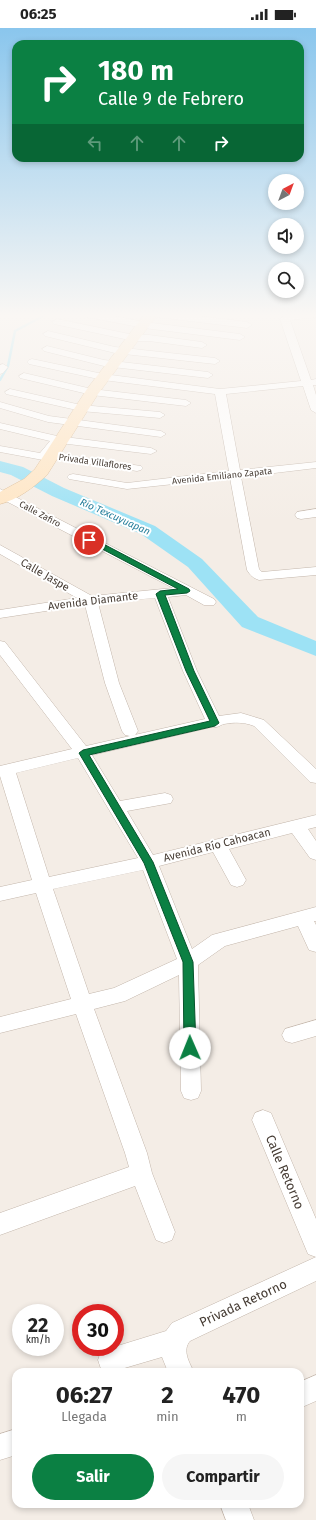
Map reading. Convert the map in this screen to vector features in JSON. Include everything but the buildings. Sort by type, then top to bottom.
[{"type":"street","points":[[56,384],[92,392],[186,403]]},
{"type":"street","points":[[2,496],[41,467],[98,384]]},
{"type":"street","points":[[155,384],[220,392],[306,384]]},
{"type":"street","points":[[312,384],[316,410]]},
{"type":"street","points":[[10,392],[81,408],[160,416]]},
{"type":"street","points":[[220,392],[253,570],[259,576],[316,571]]},
{"type":"street","points":[[0,405],[48,419],[161,434]]},
{"type":"street","points":[[0,426],[60,439],[151,451]]},
{"type":"street","name":"Privada Villaflores","points":[[0,449],[41,467],[137,468]]},
{"type":"street","name":"Avenida Emiliano Zapata","points":[[73,477],[127,486],[316,466]]},
{"type":"street","name":"Calle Zafiro","points":[[2,496],[209,602]]},
{"type":"street","points":[[302,515],[316,513]]},
{"type":"street","name":"Calle Jaspe","points":[[0,548],[90,600]]},
{"type":"street","name":"Avenida Diamante","points":[[0,614],[90,600],[187,591]]},
{"type":"street","points":[[160,594],[190,671],[215,723]]},
{"type":"street","points":[[90,600],[112,683],[130,731]]},
{"type":"street","points":[[0,645],[83,753],[148,862],[188,962],[191,1091]]},
{"type":"street","points":[[164,1232],[140,1172],[136,1152],[82,1004],[3,770],[215,723],[231,718],[249,718],[259,723],[316,778]]},
{"type":"street","points":[[116,807],[165,799]]},
{"type":"street","name":"Avenida Río Cahoacan","points":[[0,894],[148,862],[316,821]]},
{"type":"street","points":[[296,825],[316,854]]},
{"type":"street","points":[[218,845],[237,880]]},
{"type":"street","points":[[0,1024],[118,995],[188,962],[219,940],[310,915],[316,945]]},
{"type":"street","points":[[292,1035],[316,1028]]},
{"type":"street","name":"Calle Retorno","points":[[263,1120],[316,1246]]},
{"type":"street","points":[[0,1224],[140,1172]]},
{"type":"street","name":"Privada Retorno","points":[[174,1341],[181,1332],[316,1269]]},
{"type":"street","points":[[110,1360],[174,1341],[174,1355],[179,1368]]},
{"type":"street","points":[[304,1393],[316,1388]]},
{"type":"street","points":[[0,1447],[12,1443]]},
{"type":"street","points":[[236,1508],[240,1520]]},
{"type":"waterway","name":"Río Texcuyuapan","points":[[0,466],[17,471],[58,492],[148,530],[195,563],[250,622],[316,649]]},
{"type":"route","points":[[89,540],[187,591],[160,594],[190,671],[215,723],[83,753],[148,862],[188,962],[190,1048]]}]
